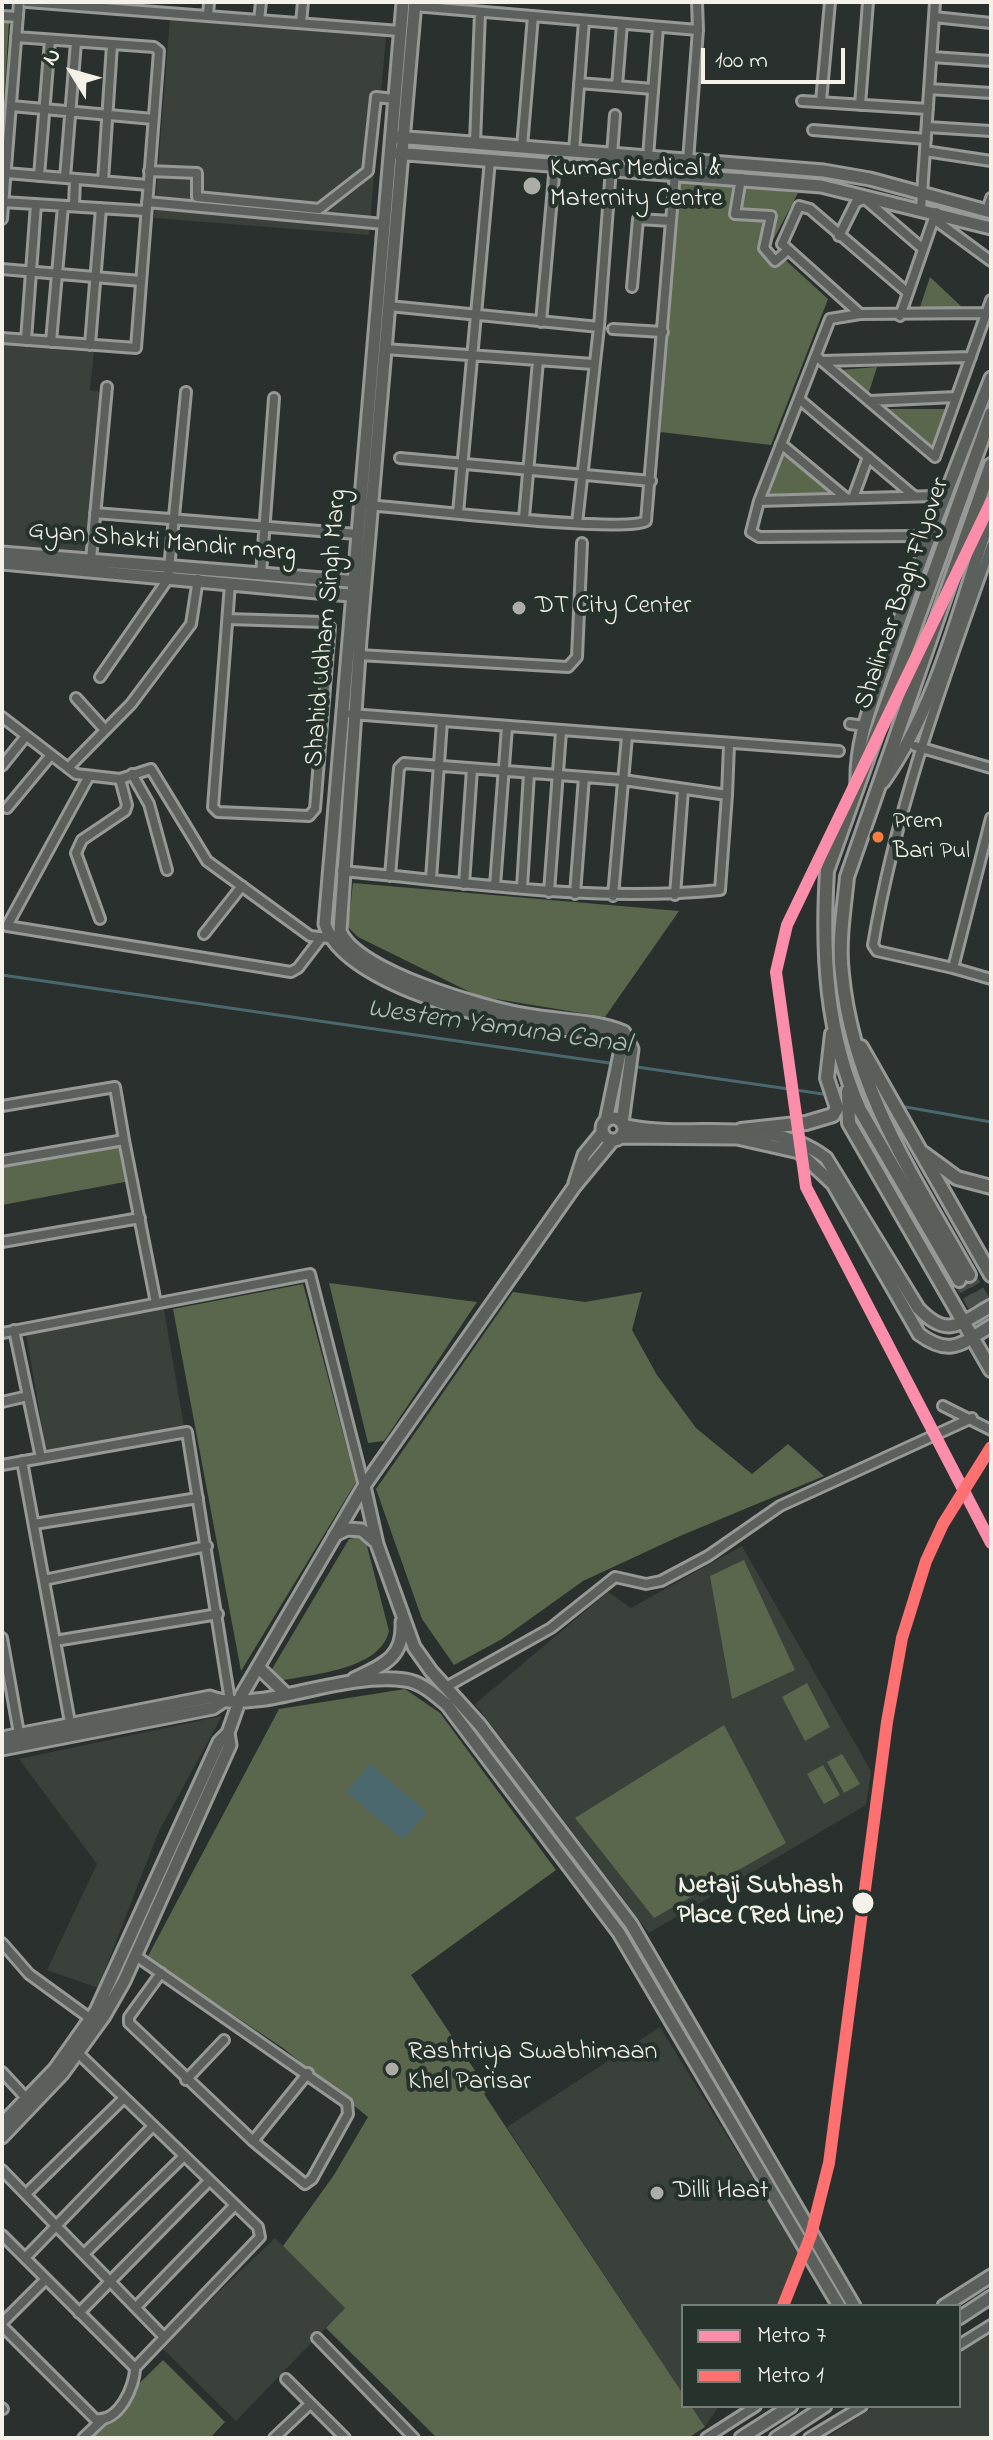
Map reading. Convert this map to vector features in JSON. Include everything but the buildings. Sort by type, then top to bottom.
[{"type":"main road","name":"Shalimar Bagh Flyover","points":[[833,1028],[824,950],[827,871],[876,742],[991,414]]},
{"type":"main road","name":"Shalimar Bagh Flyover","points":[[850,1027],[841,972],[847,877],[879,788],[907,746],[991,465]]},
{"type":"main road","points":[[833,1028],[827,1078],[964,1278],[880,1115],[867,1086],[850,1027]]},
{"type":"main road","points":[[850,1027],[896,1113],[991,1275]]},
{"type":"main road","points":[[833,1028],[848,1084],[849,1123],[991,1370]]},
{"type":"main road","points":[[741,1130],[828,1119],[849,1109]]},
{"type":"main road","points":[[915,1145],[943,1169],[991,1187]]},
{"type":"street","points":[[2,215],[19,2]]},
{"type":"street","points":[[27,2],[117,6],[400,31]]},
{"type":"street","points":[[208,16],[209,2]]},
{"type":"street","points":[[259,20],[261,2]]},
{"type":"street","points":[[301,23],[303,2]]},
{"type":"street","points":[[688,161],[698,30],[697,2]]},
{"type":"street","points":[[821,102],[830,2]]},
{"type":"street","points":[[860,105],[868,2]]},
{"type":"street","points":[[921,209],[935,2]]},
{"type":"street","points":[[411,3],[480,12],[698,30]]},
{"type":"street","name":"Shahid Udham Singh Marg","points":[[397,137],[394,99],[400,31],[411,3]]},
{"type":"street","name":"Shahid Udham Singh Marg","points":[[359,582],[357,534],[366,504],[385,349],[397,137],[411,3]]},
{"type":"street","points":[[475,143],[480,12]]},
{"type":"street","points":[[2,16],[18,17]]},
{"type":"street","points":[[522,147],[533,16]]},
{"type":"street","points":[[934,17],[991,23]]},
{"type":"street","points":[[574,151],[584,21]]},
{"type":"street","points":[[617,86],[622,24]]},
{"type":"street","points":[[648,157],[658,27]]},
{"type":"street","points":[[2,338],[136,348],[158,50],[16,37]]},
{"type":"street","points":[[39,176],[50,40]]},
{"type":"street","points":[[74,206],[70,178],[70,112],[76,42]]},
{"type":"street","points":[[103,181],[112,45]]},
{"type":"street","points":[[932,57],[991,61]]},
{"type":"street","points":[[579,83],[653,89]]},
{"type":"street","points":[[929,89],[991,93]]},
{"type":"street","points":[[149,171],[197,173],[197,197],[319,209],[368,171],[376,97],[394,99]]},
{"type":"street","points":[[802,101],[928,109]]},
{"type":"street","points":[[11,106],[153,119]]},
{"type":"street","points":[[577,523],[614,168],[615,115]]},
{"type":"street","points":[[927,127],[991,131]]},
{"type":"street","points":[[813,130],[926,139]]},
{"type":"street","points":[[397,137],[824,171],[989,211],[991,198]]},
{"type":"street","points":[[925,151],[991,161]]},
{"type":"street","points":[[396,153],[821,186],[991,228]]},
{"type":"street","name":"Shahid Udham Singh Marg","points":[[343,938],[340,902],[349,714],[384,224],[396,153]]},
{"type":"street","points":[[458,513],[490,160]]},
{"type":"street","points":[[541,322],[555,164]]},
{"type":"street","points":[[366,504],[577,523],[644,524],[648,518],[675,173]]},
{"type":"street","points":[[4,177],[39,176],[148,185]]},
{"type":"street","points":[[741,178],[735,214],[771,216],[764,248],[775,261],[788,250]]},
{"type":"street","points":[[839,236],[856,202],[865,199],[923,249]]},
{"type":"street","points":[[3,202],[101,208],[146,206],[384,224]]},
{"type":"street","points":[[26,340],[36,204]]},
{"type":"street","points":[[51,342],[63,206]]},
{"type":"street","points":[[860,314],[788,250],[783,239],[799,206],[810,209],[908,293]]},
{"type":"street","points":[[90,345],[101,208]]},
{"type":"street","points":[[900,316],[935,215]]},
{"type":"street","points":[[935,215],[991,261]]},
{"type":"street","points":[[632,287],[638,219],[671,221]]},
{"type":"street","points":[[2,269],[141,281]]},
{"type":"street","points":[[819,359],[935,457],[991,300]]},
{"type":"street","points":[[389,306],[599,327]]},
{"type":"street","points":[[921,536],[759,537],[751,532],[759,501],[781,444],[819,359],[830,319],[860,314],[986,313]]},
{"type":"street","points":[[613,329],[663,332]]},
{"type":"street","points":[[385,349],[593,364]]},
{"type":"street","points":[[819,359],[971,357]]},
{"type":"street","points":[[524,518],[538,361]]},
{"type":"street","points":[[857,787],[856,752],[902,610],[991,378]]},
{"type":"street","points":[[91,560],[107,387]]},
{"type":"street","points":[[100,677],[169,573],[186,392]]},
{"type":"street","points":[[869,401],[956,397]]},
{"type":"street","points":[[261,574],[274,398]]},
{"type":"street","points":[[799,399],[915,497]]},
{"type":"street","points":[[781,444],[849,498]]},
{"type":"street","points":[[849,498],[868,457]]},
{"type":"street","points":[[400,458],[651,481]]},
{"type":"street","points":[[759,501],[935,496]]},
{"type":"street","points":[[95,513],[357,534]]},
{"type":"street","points":[[907,746],[921,716],[991,513]]},
{"type":"street","points":[[359,655],[568,667],[577,657],[582,543]]},
{"type":"street","points":[[991,546],[907,746],[873,945],[883,953],[991,979]]},
{"type":"street","name":"Gyan Shakti Mandir marg","points":[[2,553],[91,560],[169,573]]},
{"type":"street","name":"Gyan Shakti Mandir marg","points":[[2,563],[198,575],[261,574],[359,582]]},
{"type":"street","points":[[68,768],[131,704],[191,624],[198,575]]},
{"type":"street","name":"Gyan Shakti Mandir marg","points":[[198,575],[230,584],[358,596]]},
{"type":"street","points":[[228,619],[323,622],[330,627],[315,809],[309,816],[218,812],[213,807],[230,584]]},
{"type":"street","name":"Shahid Udham Singh Marg","points":[[326,939],[325,924],[349,714],[359,655],[358,596]]},
{"type":"street","points":[[76,698],[105,730]]},
{"type":"street","points":[[349,714],[839,751]]},
{"type":"street","points":[[2,717],[76,774],[120,779],[147,768],[156,772],[207,861],[310,936],[343,938],[368,957],[423,987],[526,1015],[613,1027],[629,1036],[629,1080],[623,1124],[574,1187],[364,1486],[259,1668],[231,1701]]},
{"type":"street","points":[[431,879],[442,721]]},
{"type":"street","points":[[850,724],[864,726]]},
{"type":"street","points":[[495,886],[507,727]]},
{"type":"street","points":[[549,892],[561,732]]},
{"type":"street","points":[[2,766],[26,736]]},
{"type":"street","points":[[613,896],[627,736]]},
{"type":"street","points":[[342,871],[613,896],[675,895],[722,887],[729,745]]},
{"type":"street","points":[[907,746],[991,768]]},
{"type":"street","points":[[7,808],[51,755]]},
{"type":"street","points":[[390,876],[399,768],[404,763],[623,780],[727,795]]},
{"type":"street","points":[[464,884],[472,769]]},
{"type":"street","points":[[522,888],[529,773]]},
{"type":"street","points":[[132,774],[149,804],[167,870]]},
{"type":"street","points":[[89,776],[7,926],[291,972],[326,939]]},
{"type":"street","points":[[575,894],[584,777]]},
{"type":"street","points":[[100,919],[76,853],[82,840],[125,811],[127,805],[120,779]]},
{"type":"street","points":[[675,895],[683,790]]},
{"type":"street","points":[[953,968],[991,818]]},
{"type":"street","points":[[204,934],[242,886]]},
{"type":"street","points":[[326,939],[365,967],[425,998],[524,1025],[611,1038],[627,1049]]},
{"type":"street","points":[[612,1137],[606,1121],[616,1075],[627,1049]]},
{"type":"street","points":[[2,1106],[115,1087],[156,1303]]},
{"type":"street","points":[[606,1121],[617,1119],[623,1124],[646,1130],[741,1130],[800,1141],[826,1158],[918,1308],[931,1322],[945,1328],[991,1306]]},
{"type":"street","points":[[612,1137],[737,1138],[799,1152],[833,1184],[919,1334],[936,1346],[948,1348],[991,1326]]},
{"type":"street","points":[[2,1161],[124,1140]]},
{"type":"street","points":[[2,1242],[140,1218]]},
{"type":"street","points":[[2,1333],[310,1274],[377,1544],[414,1647],[518,1787],[619,1933],[838,2304]]},
{"type":"street","points":[[14,1330],[41,1458]]},
{"type":"street","points":[[2,1402],[28,1396]]},
{"type":"street","points":[[943,1406],[991,1430]]},
{"type":"street","points":[[446,1687],[551,1628],[615,1577],[646,1584],[661,1581],[708,1556],[780,1506],[972,1418]]},
{"type":"street","points":[[2,1465],[187,1432],[231,1701],[230,1745],[136,1956],[124,1967]]},
{"type":"street","points":[[22,1461],[71,1730]]},
{"type":"street","points":[[34,1524],[198,1498]]},
{"type":"street","points":[[335,1535],[347,1529],[362,1530],[377,1544]]},
{"type":"street","points":[[44,1580],[207,1546]]},
{"type":"street","points":[[343,1685],[393,1656],[403,1642],[402,1610]]},
{"type":"street","points":[[55,1641],[218,1614]]},
{"type":"street","points":[[2,1638],[5,1670],[20,1740]]},
{"type":"street","points":[[259,1668],[287,1695]]},
{"type":"street","points":[[2,1749],[20,1740],[71,1730],[213,1708],[231,1701],[343,1685],[407,1680],[429,1689],[447,1705],[518,1787],[631,1924],[853,2304]]},
{"type":"street","points":[[2,2137],[79,2054],[124,1967],[219,1742],[228,1733]]},
{"type":"street","points":[[2,1738],[20,1740]]},
{"type":"street","points":[[2,1943],[29,1974],[95,2022]]},
{"type":"street","points":[[136,1956],[161,1973],[308,2073],[347,2103],[349,2109],[312,2179],[302,2183],[186,2080],[129,2023],[129,2017],[161,1973]]},
{"type":"street","points":[[663,2006],[675,1999]]},
{"type":"street","points":[[3,2120],[27,2099],[95,2022]]},
{"type":"street","points":[[186,2080],[224,2040]]},
{"type":"street","points":[[79,2054],[258,2227],[260,2237],[135,2368],[135,2383],[127,2396],[83,2438]]},
{"type":"street","points":[[2,2072],[27,2099]]},
{"type":"street","points":[[253,2141],[308,2073]]},
{"type":"street","points":[[26,2194],[123,2099]]},
{"type":"street","points":[[25,2258],[152,2127]]},
{"type":"street","points":[[85,2253],[183,2157]]},
{"type":"street","points":[[2,2170],[164,2337]]},
{"type":"street","points":[[79,2313],[209,2181]]},
{"type":"street","points":[[136,2307],[235,2205]]},
{"type":"street","points":[[2,2235],[135,2368]]},
{"type":"street","points":[[947,2304],[991,2276]]},
{"type":"street","points":[[46,2279],[2,2324],[88,2414],[102,2420]]},
{"type":"street","points":[[961,2317],[991,2297]]},
{"type":"street","points":[[961,2344],[991,2325]]},
{"type":"street","points":[[317,2338],[414,2438]]},
{"type":"street","points":[[286,2379],[345,2438]]},
{"type":"street","points":[[274,2438],[310,2404]]},
{"type":"street","points":[[706,2438],[753,2408]]},
{"type":"street","points":[[741,2438],[788,2408]]},
{"type":"street","points":[[776,2438],[822,2408]]},
{"type":"street","points":[[809,2438],[859,2408]]},
{"type":"shaded area","points":[[170,18],[386,35],[369,235],[154,218]]},
{"type":"shaded area","points":[[2,344],[94,352],[90,390],[101,392],[87,556],[2,549]]},
{"type":"shaded area","points":[[164,1309],[184,1427],[46,1451],[26,1333]]},
{"type":"shaded area","points":[[742,1546],[871,1771],[866,1805],[649,1933],[475,1704],[608,1592],[631,1608]]},
{"type":"shaded area","points":[[222,1716],[158,1833],[98,1988],[47,1970],[97,1864],[19,1759]]},
{"type":"shaded area","name":"Dilli Haat","points":[[660,2027],[803,2259],[781,2304],[681,2304],[681,2391],[507,2127]]},
{"type":"shaded area","points":[[275,2238],[345,2308],[236,2421],[161,2347]]},
{"type":"shaded area","points":[[991,2331],[991,2438],[826,2438],[872,2408],[961,2408],[961,2351]]},
{"type":"shaded area","points":[[692,2408],[718,2408],[705,2427]]},
{"type":"green space","points":[[2,21],[9,22],[2,131]]},
{"type":"green space","points":[[680,180],[798,193],[770,246],[828,299],[771,445],[660,432]]},
{"type":"green space","points":[[930,277],[963,308],[920,307]]},
{"type":"green space","points":[[877,367],[868,395],[839,370]]},
{"type":"green space","points":[[886,409],[946,409],[934,448]]},
{"type":"green space","points":[[783,452],[835,495],[766,495]]},
{"type":"green space","points":[[353,883],[679,911],[605,1017],[478,996],[358,937],[348,927]]},
{"type":"green space","points":[[123,1142],[130,1181],[2,1205],[2,1165]]},
{"type":"green space","points":[[329,1283],[477,1302],[384,1441],[368,1443]]},
{"type":"green space","points":[[303,1284],[356,1482],[241,1671],[173,1309]]},
{"type":"green space","points":[[513,1292],[585,1302],[642,1292],[632,1330],[657,1375],[696,1428],[752,1474],[788,1444],[824,1476],[680,1536],[583,1581],[502,1639],[454,1665],[422,1619],[376,1489]]},
{"type":"green space","points":[[360,1537],[366,1542],[389,1631],[383,1644],[358,1663],[274,1682],[269,1678],[272,1669],[349,1539]]},
{"type":"green space","points":[[744,1560],[795,1670],[732,1699],[710,1576]]},
{"type":"green space","points":[[807,1683],[830,1727],[805,1741],[782,1697]]},
{"type":"green space","name":"Rashtriya Swabhimaan Khel Parisar","points":[[405,1689],[440,1713],[556,1870],[411,1975],[488,2090],[484,2094],[681,2391],[681,2408],[692,2408],[705,2427],[688,2438],[437,2438],[326,2328],[345,2308],[283,2246],[334,2175],[368,2117],[283,2048],[147,1958],[279,1709]]},
{"type":"green space","points":[[724,1725],[786,1843],[654,1918],[575,1818]]},
{"type":"green space","points":[[842,1754],[860,1784],[844,1793],[827,1762]]},
{"type":"green space","points":[[823,1765],[840,1795],[824,1804],[807,1774]]},
{"type":"green space","points":[[163,2360],[225,2422],[210,2438],[84,2438]]},
{"type":"water","points":[[370,1764],[427,1812],[403,1840],[346,1792]]},
{"type":"waterway","name":"Western Yamuna Canal","points":[[2,975],[830,1095]]},
{"type":"waterway","name":"Western Yamuna Canal","points":[[900,1106],[991,1122]]},
{"type":"tunnel","points":[[969,1275],[991,1312]]},
{"type":"tunnel","points":[[959,1280],[991,1336]]},
{"type":"metro line","name":"7","points":[[991,502],[787,925],[776,972],[806,1187],[991,1543]]},
{"type":"metro line","name":"1","points":[[784,2304],[811,2235],[829,2163],[887,1722],[902,1638],[926,1561],[943,1524],[991,1447]]},
{"type":"place","name":"Kumar Medical & Maternity Centre","points":[[532,186]]},
{"type":"place","name":"DT City Center","points":[[519,608]]},
{"type":"place","name":"Prem Bari Pul","points":[[878,837]]},
{"type":"place","name":"Netaji Subhash Place (Red Line)","points":[[863,1903]]},
{"type":"place","name":"Rashtriya Swabhimaan Khel Parisar","points":[[392,2069]]},
{"type":"place","name":"Dilli Haat","points":[[657,2193]]}]
